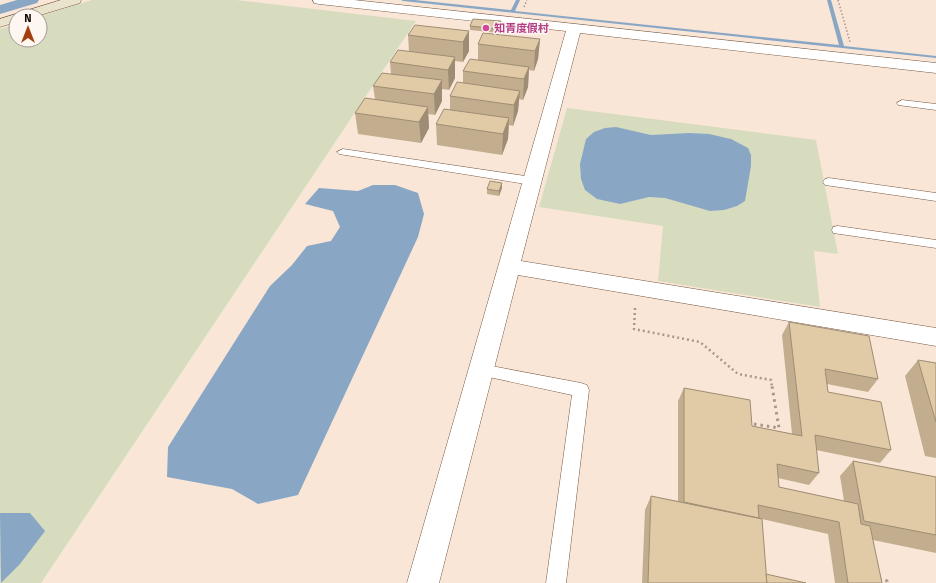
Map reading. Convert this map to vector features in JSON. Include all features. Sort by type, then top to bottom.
[{"type":"street","points":[[48,8],[75,0]]},
{"type":"street","points":[[319,0],[936,68]]},
{"type":"street","points":[[423,583],[574,28]]},
{"type":"street","points":[[509,266],[936,337]]},
{"type":"lane","points":[[902,103],[936,107]]},
{"type":"lane","points":[[343,152],[532,181]]},
{"type":"lane","points":[[829,182],[936,197]]},
{"type":"lane","points":[[838,230],[936,244]]},
{"type":"lane","points":[[481,370],[581,390],[556,583]]},
{"type":"path","points":[[838,0],[851,45]]},
{"type":"path","points":[[636,287],[634,329],[700,342],[738,374],[772,380],[779,428],[754,424]]},
{"type":"path","points":[[872,577],[887,581],[887,583]]},
{"type":"green space","points":[[92,0],[236,0],[416,21],[41,583],[0,583],[0,29],[8,26],[8,48],[48,48],[48,14]]},
{"type":"green space","points":[[567,108],[816,140],[838,254],[814,251],[820,307],[658,281],[663,226],[539,207]]},
{"type":"water","points":[[616,127],[651,135],[689,133],[709,134],[731,139],[748,148],[751,155],[751,166],[745,201],[737,206],[724,210],[710,211],[665,198],[649,197],[620,204],[597,199],[585,190],[581,179],[580,164],[586,139],[594,132],[605,128]]},
{"type":"water","points":[[373,185],[395,185],[418,193],[424,214],[418,237],[298,495],[258,504],[232,489],[167,477],[168,447],[270,286],[292,265],[307,246],[331,241],[340,227],[333,211],[305,204],[319,188],[358,191]]},
{"type":"water","points":[[0,513],[30,513],[45,531],[20,564],[1,583]]},
{"type":"building","points":[[473,19],[501,21],[498,29],[470,26]]},
{"type":"building","points":[[415,25],[469,31],[463,42],[408,35]]},
{"type":"building","points":[[483,33],[540,39],[535,51],[478,44]]},
{"type":"building","points":[[398,50],[455,57],[448,70],[390,62]]},
{"type":"building","points":[[470,59],[529,67],[524,79],[463,71]]},
{"type":"building","points":[[382,73],[442,80],[434,94],[373,86]]},
{"type":"building","points":[[457,82],[520,91],[514,105],[450,96]]},
{"type":"building","points":[[365,98],[428,107],[419,122],[355,113]]},
{"type":"building","points":[[444,109],[509,118],[503,134],[436,124]]},
{"type":"building","points":[[490,181],[502,183],[499,191],[487,189]]},
{"type":"building","points":[[789,322],[869,336],[878,379],[825,369],[828,392],[881,402],[891,450],[815,435],[819,473],[777,464],[779,487],[858,504],[861,524],[870,526],[882,583],[848,583],[839,522],[758,505],[759,518],[684,502],[684,388],[750,400],[752,426],[802,436]]},
{"type":"building","points":[[918,360],[936,363],[936,422]]},
{"type":"building","points":[[853,461],[936,477],[936,535],[864,521]]},
{"type":"building","points":[[651,496],[762,519],[767,583],[648,583]]},
{"type":"building","points":[[766,574],[806,583],[767,583]]},
{"type":"waterway","points":[[0,10],[32,0]]},
{"type":"waterway","points":[[403,0],[512,12]]},
{"type":"waterway","points":[[512,12],[518,0]]},
{"type":"waterway","points":[[829,0],[842,47]]},
{"type":"waterway","points":[[512,12],[842,47]]},
{"type":"waterway","points":[[842,47],[936,57]]},
{"type":"place","name":"知青度假村","points":[[486,28]]}]
